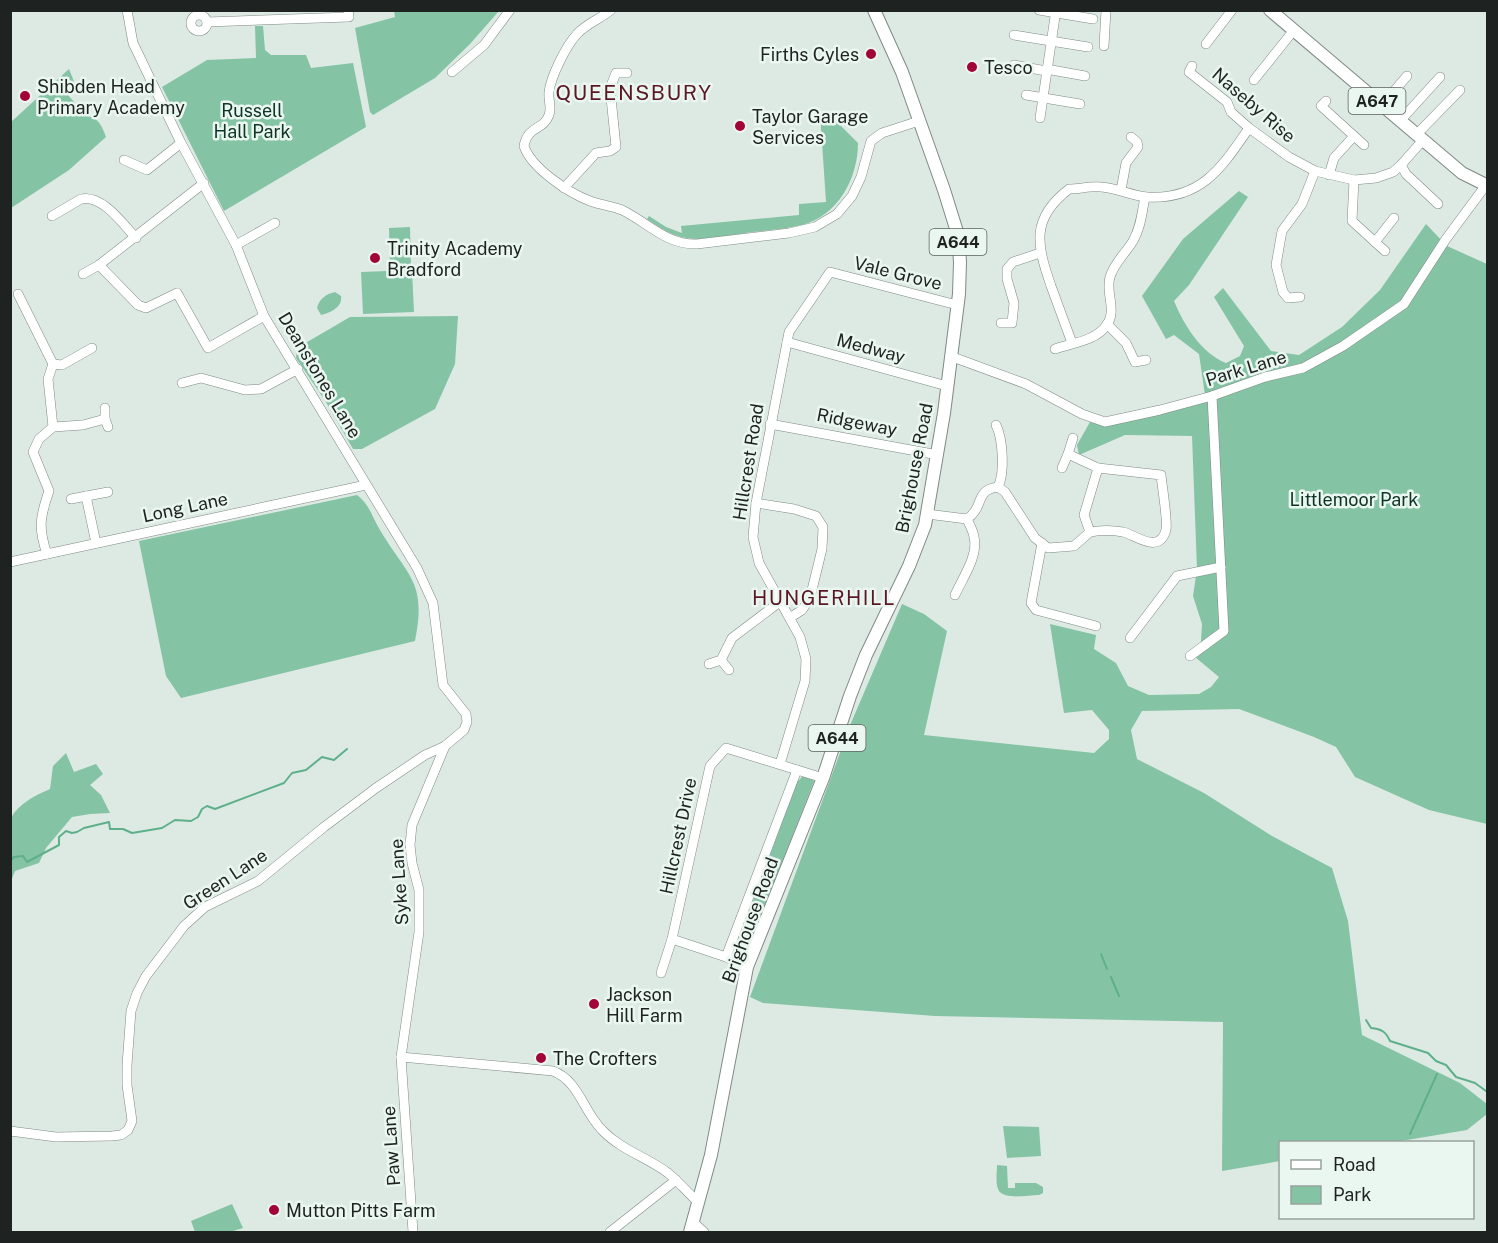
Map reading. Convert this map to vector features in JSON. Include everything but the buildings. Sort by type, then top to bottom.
[{"type":"main road","name":"Brighouse Road","points":[[691,1227],[711,1155],[747,967],[823,778],[857,680],[909,566],[925,525],[938,455],[957,305],[960,262],[958,235],[902,72],[874,10]]},
{"type":"main road","name":"A647","points":[[1270,10],[1462,173],[1487,186]]},
{"type":"street","name":"Deanstones Lane","points":[[127,10],[133,43],[236,245],[264,316],[298,369],[421,577],[432,603],[443,685],[466,714],[467,722],[464,730],[445,747]]},
{"type":"street","points":[[452,72],[483,45],[510,10]]},
{"type":"street","points":[[611,10],[588,24],[576,35],[563,55],[549,93],[548,118],[543,124],[529,132],[524,146],[531,158],[564,188],[593,202],[624,211],[668,238],[688,244],[789,233],[815,227],[837,214],[852,196],[861,177],[871,141],[882,133],[919,121]]},
{"type":"street","points":[[1039,10],[1092,19]]},
{"type":"street","points":[[1104,46],[1106,10]]},
{"type":"street","points":[[1206,44],[1232,10]]},
{"type":"street","points":[[1040,118],[1056,12]]},
{"type":"street","points":[[198,13],[207,22],[203,30],[195,30],[191,25],[198,13]]},
{"type":"street","points":[[207,22],[348,14]]},
{"type":"street","points":[[1254,80],[1294,30]]},
{"type":"street","points":[[1014,35],[1088,47]]},
{"type":"street","points":[[1014,65],[1084,76]]},
{"type":"street","points":[[564,188],[596,153],[610,151],[616,147],[610,88],[613,69],[627,73]]},
{"type":"street","name":"Naseby Rise","points":[[1189,71],[1227,102],[1231,112],[1249,128],[1289,157],[1315,171],[1354,180],[1376,178],[1393,172],[1460,90]]},
{"type":"street","points":[[1382,105],[1407,76]]},
{"type":"street","points":[[1400,121],[1440,77]]},
{"type":"street","points":[[1026,95],[1080,104]]},
{"type":"street","points":[[1326,101],[1321,106],[1364,145]]},
{"type":"street","points":[[1072,343],[1040,253],[1039,235],[1047,211],[1069,189],[1101,187],[1145,197],[1176,194],[1188,190],[1210,178],[1222,168],[1249,128]]},
{"type":"street","points":[[1329,175],[1334,158],[1353,136]]},
{"type":"street","points":[[1121,190],[1126,163],[1138,147],[1137,142],[1131,137]]},
{"type":"street","points":[[124,160],[147,170],[182,143]]},
{"type":"street","points":[[1401,165],[1406,174],[1438,204]]},
{"type":"street","points":[[1300,297],[1288,298],[1283,292],[1276,265],[1282,231],[1302,204],[1315,171]]},
{"type":"street","points":[[1354,180],[1352,221],[1385,251]]},
{"type":"street","points":[[82,274],[99,265],[204,183]]},
{"type":"street","name":"Park Lane","points":[[950,356],[1026,384],[1082,414],[1105,422],[1212,396],[1265,376],[1303,368],[1342,346],[1404,304],[1446,239],[1487,186]]},
{"type":"street","points":[[1055,349],[1095,336],[1107,324],[1112,304],[1108,288],[1109,279],[1112,270],[1137,234],[1145,197]]},
{"type":"street","points":[[52,216],[81,198],[86,198],[111,210],[135,238]]},
{"type":"street","points":[[1375,242],[1394,218]]},
{"type":"street","points":[[236,245],[275,223]]},
{"type":"street","points":[[1001,323],[1012,323],[1014,303],[1007,279],[1007,269],[1013,262],[1040,253]]},
{"type":"street","points":[[99,265],[138,305],[146,308],[177,293],[208,348],[264,316]]},
{"type":"street","name":"Vale Grove","points":[[830,272],[957,305]]},
{"type":"street","name":"Hillcrest Road","points":[[780,764],[805,681],[806,659],[791,617],[759,562],[753,537],[756,503],[789,332],[830,272]]},
{"type":"street","points":[[18,294],[53,364],[48,379],[53,427]]},
{"type":"street","points":[[1107,324],[1126,343],[1135,362],[1146,360]]},
{"type":"street","name":"Medway","points":[[787,342],[947,386]]},
{"type":"street","points":[[53,364],[62,364],[92,348]]},
{"type":"street","points":[[182,383],[201,378],[245,390],[261,389],[298,369]]},
{"type":"street","points":[[1190,656],[1224,631],[1212,396]]},
{"type":"street","points":[[47,554],[40,534],[42,509],[49,491],[33,452],[39,439],[53,427],[106,423],[105,408]]},
{"type":"street","name":"Ridgeway","points":[[770,424],[938,455]]},
{"type":"street","points":[[998,487],[1002,464],[1000,429]]},
{"type":"street","points":[[1062,468],[1073,438]]},
{"type":"street","points":[[927,514],[967,519],[973,515],[982,493],[988,488],[998,487],[1005,492],[1035,538],[1048,548],[1074,546],[1090,532],[1103,530],[1125,533],[1145,542],[1154,542],[1161,538],[1166,530],[1161,474],[1098,468],[1068,454]]},
{"type":"street","points":[[1090,532],[1084,515],[1098,468]]},
{"type":"street","name":"Long Lane","points":[[10,562],[366,485]]},
{"type":"street","points":[[71,499],[108,492]]},
{"type":"street","points":[[86,496],[96,543]]},
{"type":"street","points":[[756,503],[794,509],[816,516],[823,527],[822,549],[810,598],[802,610],[791,617]]},
{"type":"street","points":[[955,595],[973,555],[975,545],[975,538],[967,519]]},
{"type":"street","points":[[1042,543],[1032,607],[1096,626]]},
{"type":"street","points":[[1130,638],[1177,576],[1221,567]]},
{"type":"street","points":[[709,664],[721,660],[732,638],[781,602]]},
{"type":"street","points":[[721,660],[729,670]]},
{"type":"street","name":"Syke Lane","points":[[401,1057],[419,932],[419,890],[410,845],[412,825],[445,747]]},
{"type":"street","name":"Green Lane","points":[[10,1131],[56,1137],[112,1136],[121,1135],[128,1130],[132,1121],[127,1086],[131,1011],[146,976],[167,946],[205,907],[258,881],[376,788],[425,755],[445,747]]},
{"type":"street","name":"Hillcrest Drive","points":[[661,973],[672,939],[710,766],[726,748],[823,778]]},
{"type":"street","points":[[726,957],[797,770]]},
{"type":"street","points":[[672,939],[726,957],[747,967]]},
{"type":"street","points":[[401,1057],[553,1071],[562,1074],[574,1088],[600,1129],[622,1146],[667,1172],[698,1202]]},
{"type":"street","name":"Paw Lane","points":[[401,1057],[413,1233]]},
{"type":"street","points":[[610,1233],[676,1180]]},
{"type":"street","points":[[691,1227],[704,1233]]},
{"type":"green space","points":[[394,11],[499,11],[470,44],[435,78],[373,115],[370,112],[355,28],[395,17]]},
{"type":"green space","name":"Russell Hall Park","points":[[255,26],[263,26],[265,50],[271,55],[306,55],[311,68],[353,63],[366,127],[224,211],[162,87],[207,60],[256,58]]},
{"type":"green space","points":[[69,69],[75,84],[66,93],[87,116],[99,123],[106,137],[69,170],[11,208],[11,122]]},
{"type":"green space","points":[[820,113],[828,113],[858,143],[854,169],[844,194],[826,213],[815,220],[784,228],[693,239],[675,235],[647,219],[649,216],[666,227],[682,233],[681,226],[799,215],[799,204],[826,202]]},
{"type":"green space","name":"Littlemoor Park","points":[[1239,191],[1248,197],[1189,285],[1174,301],[1194,337],[1209,352],[1226,363],[1240,356],[1244,346],[1214,297],[1223,288],[1271,351],[1299,355],[1342,327],[1380,290],[1426,224],[1447,246],[1487,264],[1487,824],[1429,810],[1355,777],[1336,747],[1239,709],[1142,711],[1131,730],[1137,759],[1204,793],[1272,836],[1332,868],[1348,921],[1362,1035],[1460,1083],[1487,1104],[1487,1114],[1467,1130],[1401,1141],[1279,1141],[1279,1161],[1222,1171],[1223,1022],[935,1016],[763,1003],[750,997],[851,723],[902,604],[924,614],[947,631],[924,735],[1094,753],[1109,739],[1109,730],[1092,710],[1064,713],[1050,624],[1096,635],[1094,649],[1116,663],[1128,686],[1149,695],[1199,694],[1211,687],[1219,677],[1195,657],[1201,641],[1202,624],[1193,596],[1197,569],[1192,436],[1125,435],[1079,455],[1077,445],[1090,422],[1100,424],[1129,421],[1206,402],[1199,354],[1174,335],[1166,339],[1142,296],[1183,239]]},
{"type":"green space","points":[[410,227],[411,268],[390,269],[389,228]]},
{"type":"green space","points":[[412,270],[414,312],[363,314],[361,272]]},
{"type":"green space","points":[[335,292],[341,296],[340,303],[332,311],[321,315],[317,308],[319,302]]},
{"type":"green space","points":[[458,316],[455,364],[435,409],[362,449],[353,449],[326,402],[296,358],[297,348],[350,317]]},
{"type":"green space","points":[[357,495],[368,507],[380,530],[407,570],[417,592],[419,605],[415,641],[181,698],[166,676],[139,541]]},
{"type":"green space","points":[[66,753],[74,772],[96,764],[103,774],[90,785],[101,795],[110,813],[72,817],[46,848],[39,863],[15,871],[11,881],[11,818],[23,804],[50,789],[53,766]]},
{"type":"green space","points":[[803,776],[811,777],[814,781],[744,958],[737,959],[735,951],[743,928],[797,782]]},
{"type":"green space","points":[[1003,1126],[1039,1127],[1041,1156],[1007,1158]]},
{"type":"green space","points":[[997,1165],[1007,1166],[1008,1188],[1015,1188],[1015,1183],[1036,1183],[1043,1187],[1043,1193],[1017,1196],[1002,1194],[997,1185]]},
{"type":"green space","points":[[232,1204],[243,1228],[230,1232],[195,1232],[191,1221]]},
{"type":"waterway","points":[[10,861],[14,857],[23,856],[27,862],[59,845],[59,837],[66,831],[77,832],[109,822],[110,829],[123,829],[132,833],[162,828],[175,820],[191,821],[198,817],[202,809],[207,806],[215,809],[284,783],[292,773],[306,770],[322,757],[334,760],[347,749]]},
{"type":"waterway","points":[[1101,954],[1107,969]]},
{"type":"waterway","points":[[1111,977],[1119,996]]},
{"type":"waterway","points":[[1366,1020],[1371,1028],[1383,1032],[1390,1041],[1428,1053],[1436,1061],[1446,1065],[1456,1077],[1475,1083],[1486,1091]]},
{"type":"waterway","points":[[1410,1134],[1437,1074]]},
{"type":"place","name":"Firths Cyles","points":[[871,54]]},
{"type":"place","name":"Tesco","points":[[972,67]]},
{"type":"place","name":"Shibden Head Primary Academy","points":[[25,96]]},
{"type":"place","name":"Taylor Garage Services","points":[[740,126]]},
{"type":"place","name":"Trinity Academy Bradford","points":[[375,258]]},
{"type":"place","name":"Jackson Hill Farm","points":[[594,1004]]},
{"type":"place","name":"The Crofters","points":[[541,1058]]},
{"type":"place","name":"Mutton Pitts Farm","points":[[274,1210]]},
{"type":"district","name":"QUEENSBURY","points":[[634,92]]},
{"type":"district","name":"HUNGERHILL","points":[[824,598]]}]
